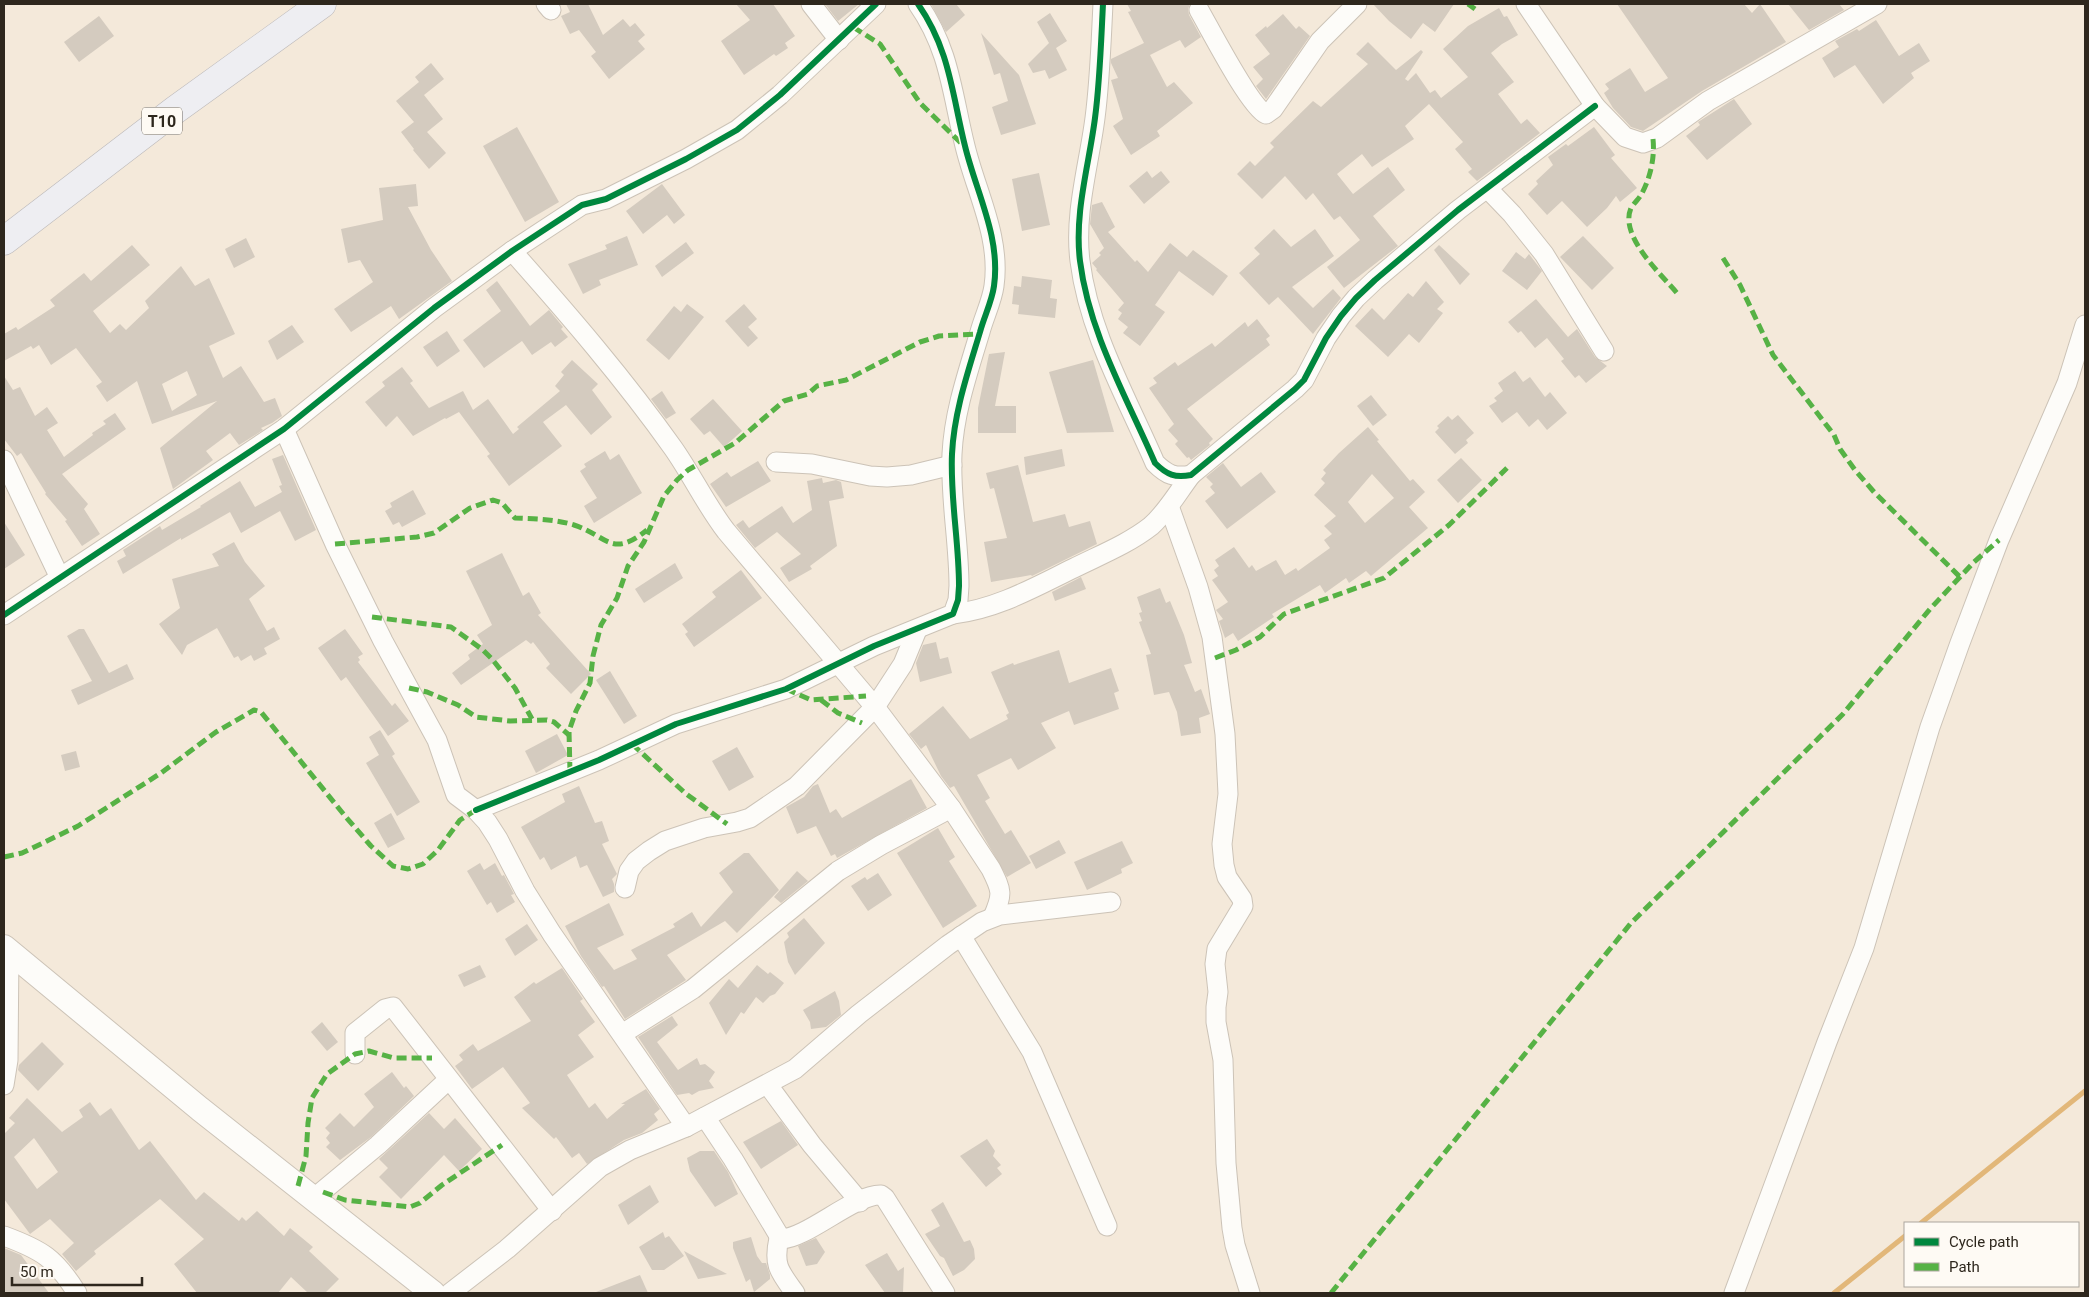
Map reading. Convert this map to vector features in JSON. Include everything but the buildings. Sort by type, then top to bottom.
[{"type":"highway","name":"T10","points":[[4,241],[175,110],[322,4]]},
{"type":"street","points":[[811,4],[839,40]]},
{"type":"street","points":[[4,615],[284,429],[434,308],[512,251],[582,205],[606,199],[686,159],[737,130],[780,95],[876,4]]},
{"type":"street","points":[[918,4],[938,37],[950,74],[965,148],[986,214],[996,262],[994,289],[960,400],[955,426],[952,465],[959,563],[958,600],[954,614]]},
{"type":"street","points":[[1103,4],[1096,116],[1080,206],[1079,232],[1084,282],[1099,334],[1114,373],[1156,463],[1164,472],[1172,476],[1191,475]]},
{"type":"street","points":[[1199,10],[1257,107],[1266,114],[1273,109],[1320,41],[1358,4]]},
{"type":"street","points":[[1526,4],[1595,106],[1625,137],[1643,143],[1657,138],[1708,101],[1875,4]]},
{"type":"street","points":[[476,810],[599,760],[676,724],[786,689],[882,643],[954,614],[970,612],[1008,600],[1105,553],[1151,525],[1169,506],[1191,475],[1283,401],[1300,384],[1312,366],[1326,338],[1356,298],[1399,259],[1487,188],[1595,106]]},
{"type":"street","points":[[1487,188],[1512,214],[1544,254],[1604,351]]},
{"type":"street","points":[[512,251],[651,418],[688,470],[716,517],[731,537],[875,707],[951,808],[991,869],[998,883],[1001,898],[993,917]]},
{"type":"street","points":[[1734,1293],[1864,948],[1930,726],[1999,540],[2067,383],[2085,324]]},
{"type":"street","points":[[284,429],[335,544],[383,642],[437,740],[456,795],[476,810],[498,839],[525,891],[552,934],[686,1127]]},
{"type":"street","points":[[4,460],[60,578]]},
{"type":"street","points":[[776,462],[812,464],[870,476],[886,477],[911,475],[952,465]]},
{"type":"street","points":[[1169,506],[1198,588],[1212,637],[1226,751],[1228,794],[1222,844],[1224,865],[1227,877],[1242,899],[1244,906],[1217,949],[1215,964],[1218,992],[1216,1022],[1223,1060],[1226,1163],[1232,1228],[1235,1245],[1250,1293]]},
{"type":"street","points":[[625,888],[629,871],[636,861],[649,851],[665,842],[694,831],[750,818],[798,786],[846,736],[862,723],[875,707],[903,664],[917,630]]},
{"type":"street","points":[[622,1034],[692,989],[838,871],[881,845],[951,808]]},
{"type":"street","points":[[450,1293],[507,1250],[591,1174],[615,1158],[686,1127],[796,1069],[859,1014],[961,936],[993,917],[1111,902]]},
{"type":"street","points":[[961,936],[1032,1052],[1107,1226]]},
{"type":"street","points":[[4,1085],[8,1060],[6,949]]},
{"type":"street","points":[[6,949],[200,1110],[433,1293]]},
{"type":"street","points":[[355,1054],[355,1033],[385,1009],[392,1006],[552,1211]]},
{"type":"street","points":[[313,1199],[378,1145],[448,1080]]},
{"type":"street","points":[[768,1085],[812,1145],[860,1202]]},
{"type":"street","points":[[705,1117],[733,1159],[779,1238],[776,1253],[777,1268],[795,1293]]},
{"type":"street","points":[[779,1238],[789,1238],[860,1202],[879,1195],[885,1198],[945,1293]]},
{"type":"street","points":[[4,1236],[32,1248],[52,1260],[77,1293]]},
{"type":"waterway","points":[[1922,1222],[2085,1091]]},
{"type":"waterway","points":[[1834,1293],[1904,1237]]},
{"type":"marked path","points":[[1468,4],[1475,9]]},
{"type":"marked path","points":[[853,27],[880,44],[920,103],[964,146]]},
{"type":"marked path","points":[[1653,139],[1653,154],[1647,182],[1641,195],[1631,208],[1629,219],[1631,230],[1643,254],[1677,293]]},
{"type":"marked path","points":[[1723,258],[1740,285],[1773,355],[1834,435],[1840,449],[1855,470],[1874,492],[1960,577]]},
{"type":"marked path","points":[[570,772],[569,731],[576,711],[590,683],[593,656],[601,625],[617,598],[628,566],[644,542],[664,496],[677,480],[688,470],[735,443],[784,401],[808,394],[817,386],[846,380],[920,342],[939,336],[979,334]]},
{"type":"marked path","points":[[1215,658],[1236,650],[1260,637],[1284,614],[1384,578],[1449,525],[1507,468]]},
{"type":"marked path","points":[[335,544],[417,537],[434,533],[470,508],[493,500],[502,503],[515,518],[567,523],[617,544],[635,539],[647,530]]},
{"type":"marked path","points":[[1331,1293],[1631,923],[1843,714],[1930,609],[1974,562],[1999,540]]},
{"type":"marked path","points":[[372,617],[451,627],[483,650],[492,659],[515,688],[532,719]]},
{"type":"marked path","points":[[409,688],[427,692],[458,705],[476,717],[510,721],[547,720],[554,722],[569,735]]},
{"type":"marked path","points":[[786,689],[811,700],[866,696]]},
{"type":"marked path","points":[[821,700],[838,713],[862,723]]},
{"type":"marked path","points":[[4,857],[22,853],[78,826],[161,773],[216,732],[254,710],[261,712],[345,816],[371,846],[393,866],[408,869],[423,864],[438,850],[460,820],[476,810]]},
{"type":"marked path","points":[[632,744],[685,793],[727,824]]},
{"type":"marked path","points":[[298,1186],[306,1156],[312,1098],[327,1074],[355,1054],[369,1051],[394,1058],[432,1058]]},
{"type":"marked path","points":[[323,1192],[345,1200],[410,1207],[420,1203],[442,1185],[502,1145]]},
{"type":"cycle path","points":[[4,615],[284,429],[434,308],[512,251],[582,205],[606,199],[686,159],[737,130],[780,95],[876,4]]},
{"type":"cycle path","points":[[476,810],[599,760],[676,724],[786,689],[874,646],[953,614],[958,600],[959,586],[952,487],[953,438],[962,392],[993,292],[994,250],[991,232],[965,146],[944,55],[929,21],[918,4]]},
{"type":"cycle path","points":[[1103,4],[1097,104],[1079,225],[1080,261],[1092,314],[1121,390],[1155,463],[1167,473],[1176,476],[1191,475],[1295,389],[1304,380],[1326,338],[1341,316],[1375,280],[1458,210],[1595,106]]}]
